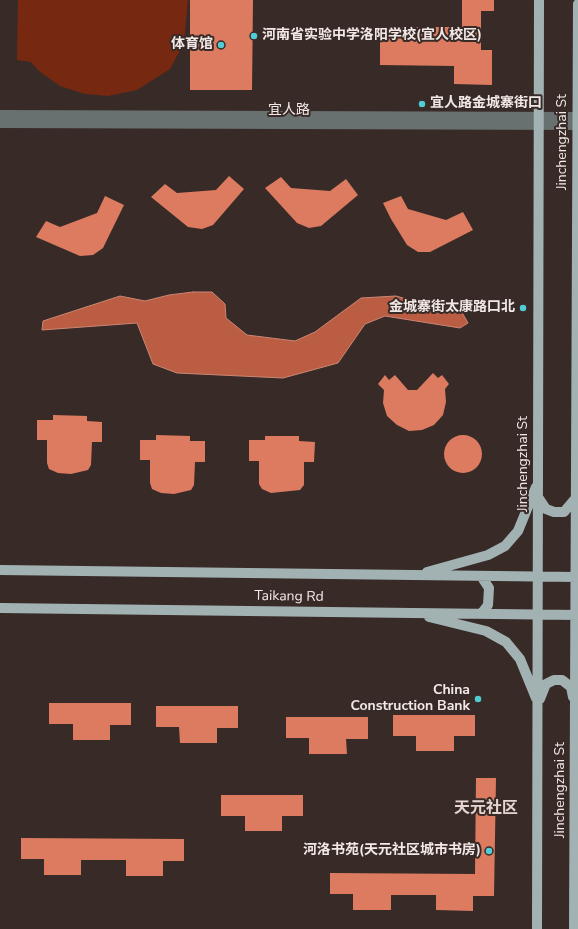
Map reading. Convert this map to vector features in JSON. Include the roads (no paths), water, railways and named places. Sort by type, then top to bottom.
[{"type":"main road","name":"Jinchengzhai St","points":[[537,929],[539,0]]},
{"type":"main road","name":"Jinchengzhai St","points":[[574,929],[577,700],[576,492],[578,4]]},
{"type":"main road","points":[[416,576],[488,555],[505,546],[518,531],[538,483]]},
{"type":"main road","points":[[538,497],[546,509],[554,512],[564,512],[568,509],[576,492]]},
{"type":"main road","name":"Taikang Rd","points":[[0,570],[576,577]]},
{"type":"main road","points":[[481,576],[489,588],[488,605],[481,614]]},
{"type":"main road","name":"Taikang Rd","points":[[0,608],[577,615]]},
{"type":"main road","points":[[412,613],[486,631],[506,642],[520,659],[538,704]]},
{"type":"main road","points":[[538,704],[546,684],[554,680],[562,680],[571,687],[577,700]]},
{"type":"street","name":"宜人路","points":[[0,115],[538,122]]},
{"type":"street","name":"宜人路","points":[[0,123],[578,121]]},
{"type":"place","name":"河南省实验中学洛阳学校(宜人校区)","points":[[254,36]]},
{"type":"place","name":"体育馆","points":[[221,45]]},
{"type":"place","name":"宜人路金城寨街口","points":[[422,104]]},
{"type":"place","name":"金城寨街太康路口北","points":[[523,308]]},
{"type":"place","name":"China Construction Bank","points":[[478,699]]},
{"type":"place","name":"河洛书苑(天元社区城市书房)","points":[[489,851]]},
{"type":"district","name":"天元社区","points":[[486,809]]}]
